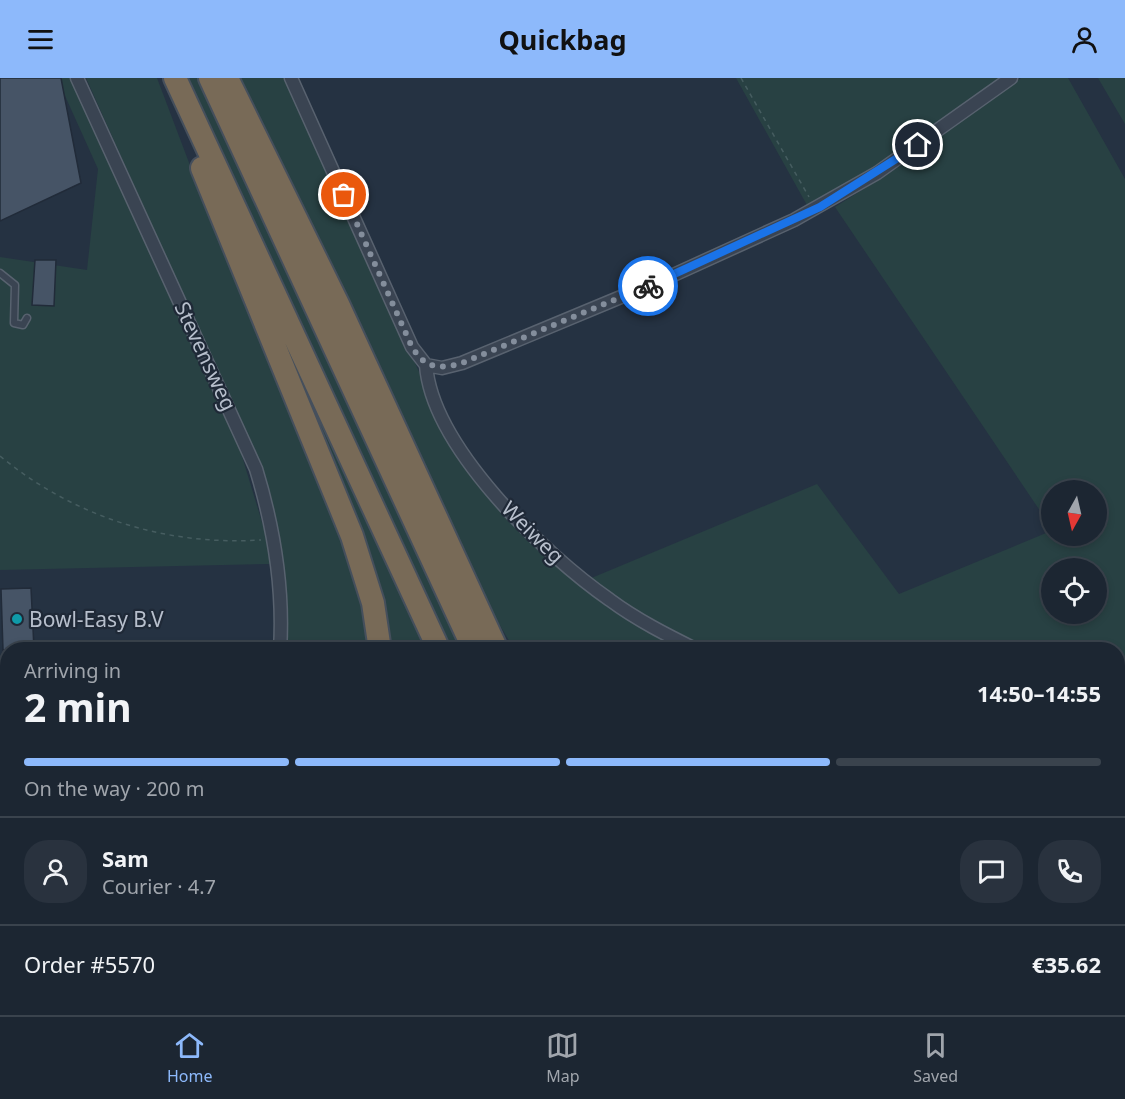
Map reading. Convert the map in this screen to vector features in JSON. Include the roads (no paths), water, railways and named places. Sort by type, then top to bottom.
[{"type":"highway","points":[[174,78],[204,175],[224,227],[352,536],[373,603],[379,642]]},
{"type":"highway","points":[[174,78],[435,642]]},
{"type":"highway","points":[[210,78],[470,642]]},
{"type":"highway","points":[[227,78],[348,326],[493,642]]},
{"type":"street","name":"Stevensweg","points":[[77,78],[250,454],[266,502],[273,539],[280,593],[280,642]]},
{"type":"street","points":[[291,78],[412,347],[426,365],[434,368],[452,366],[484,354],[669,277],[816,209],[894,162],[1011,78]]},
{"type":"street","name":"Weiweg","points":[[426,365],[429,387],[447,429],[492,490],[523,524],[581,579],[609,600],[680,642]]},
{"type":"lane","points":[[0,273],[15,285],[14,323],[23,325],[27,318]]},
{"type":"place","name":"Bowl-Easy B.V","points":[[17,619]]}]
